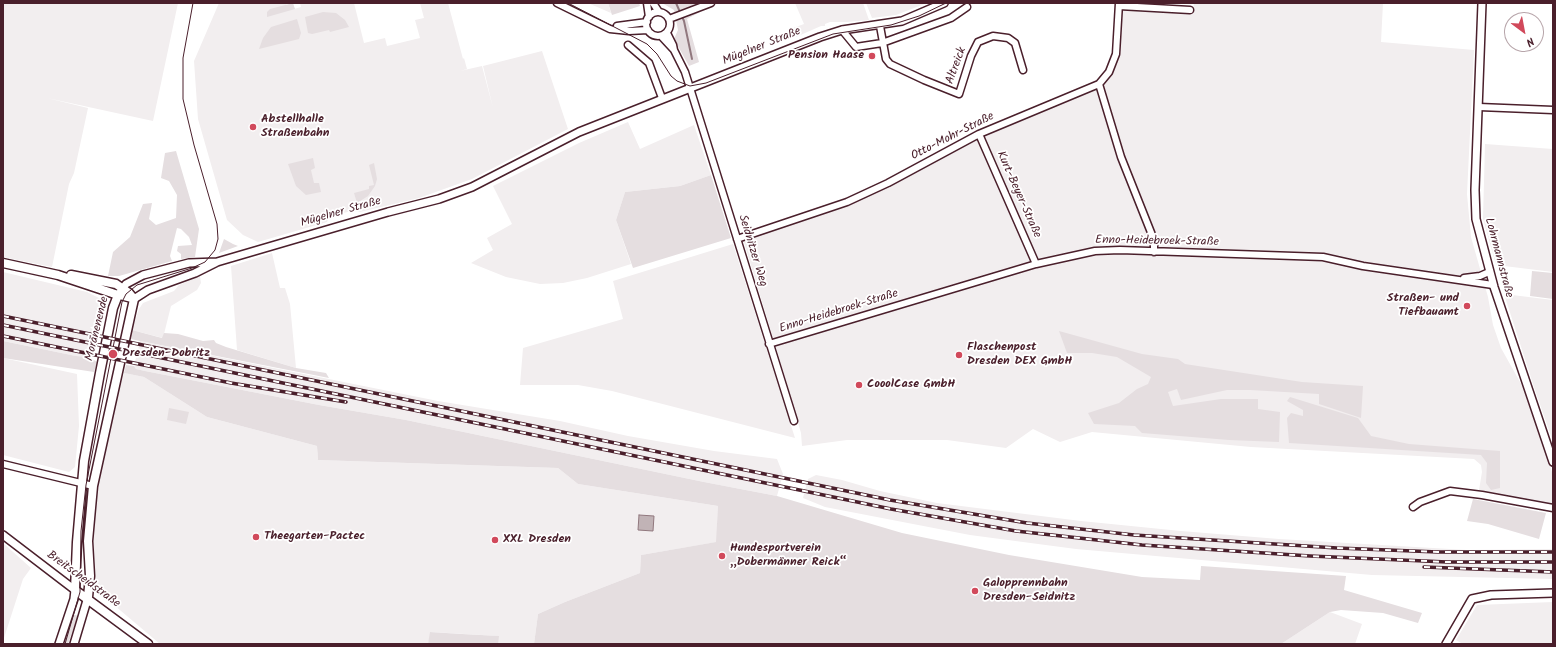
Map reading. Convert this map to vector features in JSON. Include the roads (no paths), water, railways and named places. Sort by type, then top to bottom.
[{"type":"main road","points":[[3,263],[58,275],[74,276],[107,282],[120,291]]},
{"type":"main road","name":"Moränenende","points":[[75,590],[87,485],[100,373],[114,308],[120,291],[134,299],[87,485],[90,576],[88,597]]},
{"type":"main road","name":"Breitscheidstraße","points":[[75,590],[88,597],[148,644]]},
{"type":"street","points":[[557,3],[605,26],[629,31],[648,30]]},
{"type":"street","points":[[647,3],[648,30],[653,35],[664,34],[670,26],[669,19],[665,14],[659,12],[653,3]]},
{"type":"street","points":[[842,30],[880,26],[907,19],[944,3]]},
{"type":"street","name":"Lohrmannstraße","points":[[1482,3],[1475,208],[1480,240],[1489,272],[1553,462]]},
{"type":"street","points":[[669,19],[706,4]]},
{"type":"street","points":[[1154,252],[1154,240],[1121,157],[1099,84],[1108,72],[1116,54],[1119,5],[1190,10]]},
{"type":"street","points":[[842,30],[856,48],[882,43],[951,18],[968,7]]},
{"type":"street","points":[[605,26],[621,27],[648,20],[659,12]]},
{"type":"street","name":"Altreick","points":[[880,26],[886,60],[890,64],[958,94],[971,56],[978,42],[993,36],[1008,38],[1014,43],[1023,70]]},
{"type":"street","name":"Mügelner Straße","points":[[134,299],[148,290],[195,273],[217,262],[388,212],[424,204],[472,187],[579,132],[662,98],[820,37],[842,30]]},
{"type":"street","name":"Seidnitzer Weg","points":[[664,34],[685,72],[794,422]]},
{"type":"street","points":[[628,45],[649,63],[662,98]]},
{"type":"street","name":"Otto-Mohr-Straße","points":[[737,238],[847,202],[888,183],[979,134],[1099,84]]},
{"type":"street","points":[[1479,107],[1553,110]]},
{"type":"street","name":"Kurt-Beyer-Straße","points":[[979,134],[1036,264]]},
{"type":"street","name":"Enno-Heidebroek-Straße","points":[[769,344],[1036,264],[1095,251],[1323,257],[1364,266],[1459,278],[1493,285]]},
{"type":"street","name":"Mügelner Straße","points":[[120,291],[134,278],[160,270],[189,263],[217,262]]},
{"type":"street","name":"Enno-Heidebroek-Straße","points":[[1459,278],[1480,276],[1489,272]]},
{"type":"street","points":[[3,464],[87,485]]},
{"type":"street","points":[[1413,507],[1420,502],[1450,491],[1482,495],[1553,508]]},
{"type":"street","name":"Breitscheidstraße","points":[[3,535],[75,590]]},
{"type":"street","name":"Moränenende","points":[[59,644],[75,590]]},
{"type":"street","points":[[1446,644],[1472,599],[1490,595],[1553,593]]},
{"type":"street","name":"Moränenende","points":[[74,644],[88,597]]},
{"type":"waterway","points":[[676,3],[684,21],[692,59]]},
{"type":"tram line","points":[[65,644],[80,592],[81,531],[86,485],[122,302],[126,294],[137,285],[192,268],[205,262],[215,250],[218,239],[217,224],[194,145],[183,99],[183,58],[193,3]]},
{"type":"tram line","points":[[568,3],[647,44],[657,54],[671,76],[677,81],[690,86],[706,83],[833,34],[891,25],[919,16],[946,3]]},
{"type":"railway","points":[[3,316],[890,500],[1027,523],[1134,535],[1337,548],[1438,552],[1553,552]]},
{"type":"railway","points":[[3,325],[891,509],[1016,531],[1142,545],[1310,556],[1447,562],[1553,562]]},
{"type":"railway","points":[[3,336],[231,383],[346,402]]},
{"type":"railway","points":[[1424,567],[1553,572]]},
{"type":"place","name":"Pension Haase","points":[[872,56]]},
{"type":"place","name":"Abstellhalle Straßenbahn","points":[[253,127]]},
{"type":"place","name":"Straßen- und Tiefbauamt","points":[[1467,306]]},
{"type":"place","name":"Dresden-Dobritz","points":[[113,354]]},
{"type":"place","name":"Flaschenpost Dresden DEX GmbH","points":[[959,355]]},
{"type":"place","name":"CooolCase GmbH","points":[[859,385]]},
{"type":"place","name":"Theegarten-Pactec","points":[[256,537]]},
{"type":"place","name":"XXL Dresden","points":[[495,540]]},
{"type":"place","name":"Hundesportverein „Dobermänner Reick“","points":[[722,556]]},
{"type":"place","name":"Galopprennbahn Dresden-Seidnitz","points":[[975,591]]}]
